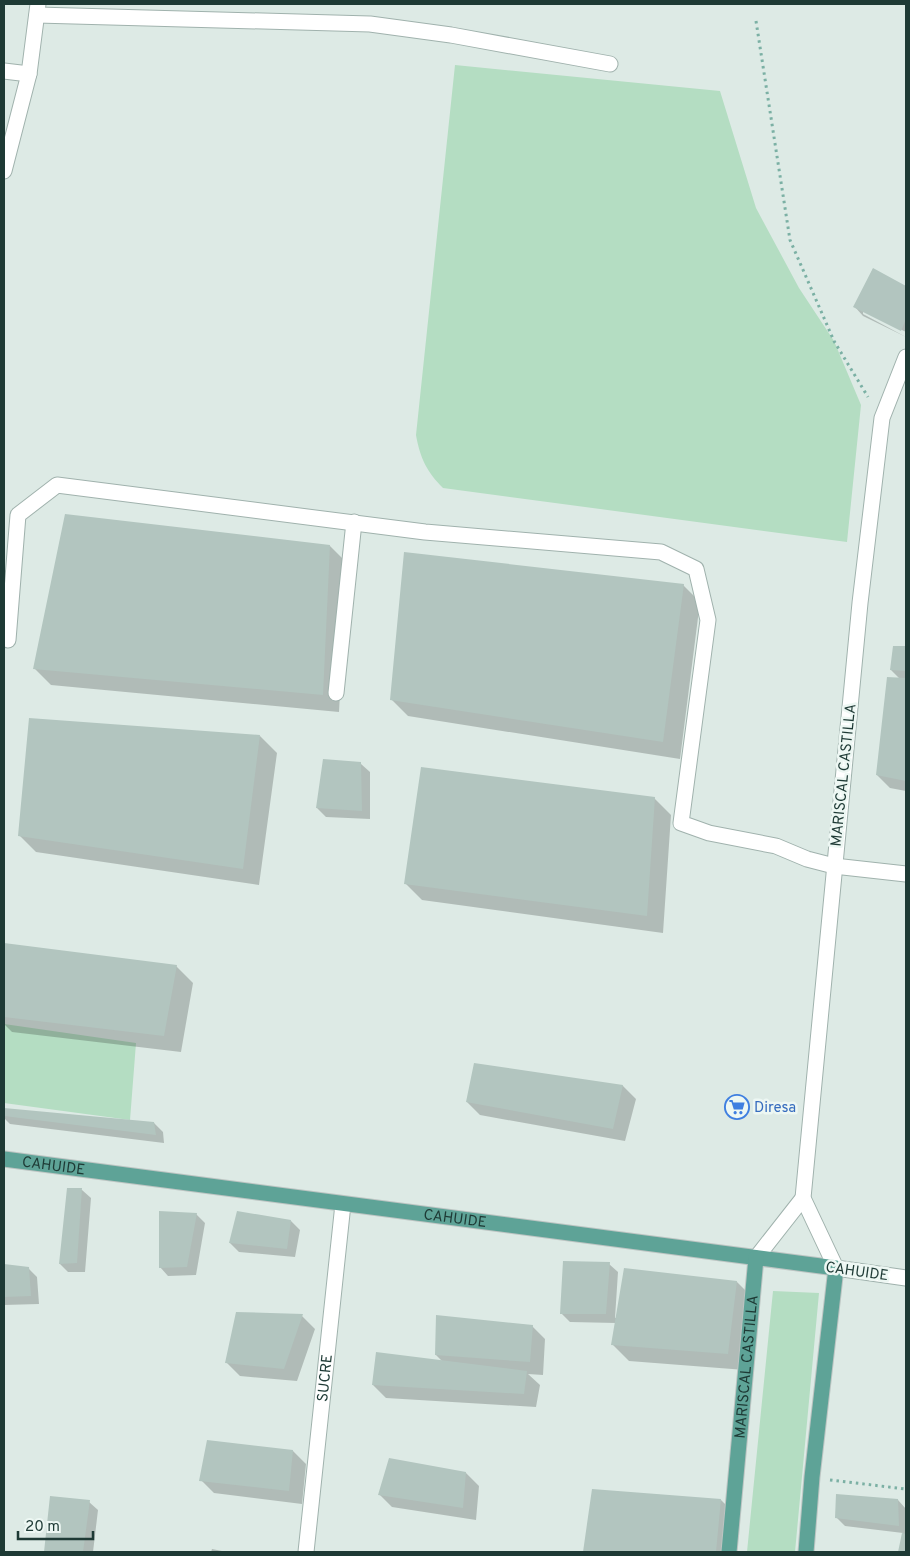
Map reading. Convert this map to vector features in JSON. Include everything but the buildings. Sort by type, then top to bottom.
[{"type":"main road","name":"CAHUIDE","points":[[4,1159],[836,1268]]},
{"type":"main road","name":"MARISCAL CASTILLA","points":[[729,1552],[756,1258]]},
{"type":"main road","points":[[806,1552],[812,1478],[836,1268]]},
{"type":"street","points":[[4,171],[29,74],[37,9],[370,24],[495,42],[610,64]]},
{"type":"street","points":[[4,71],[29,74]]},
{"type":"street","name":"MARISCAL CASTILLA","points":[[803,1198],[860,603],[882,418],[906,357]]},
{"type":"street","points":[[8,640],[18,515],[57,484],[425,532],[661,552],[696,569],[708,620],[687,765],[682,823],[709,833],[776,846],[807,859],[834,866],[906,874]]},
{"type":"street","points":[[336,694],[354,522]]},
{"type":"street","points":[[756,1258],[803,1198],[836,1268]]},
{"type":"street","name":"SUCRE","points":[[306,1552],[343,1204]]},
{"type":"street","name":"CAHUIDE","points":[[836,1268],[906,1278]]},
{"type":"path","points":[[756,21],[790,240],[834,341],[882,418]]},
{"type":"path","points":[[812,1478],[906,1488]]},
{"type":"green space","points":[[455,65],[720,91],[756,208],[799,288],[834,341],[861,405],[847,542],[443,488],[437,482],[425,464],[416,435]]},
{"type":"green space","points":[[4,1024],[136,1043],[130,1120],[4,1103]]},
{"type":"green space","points":[[773,1291],[819,1293],[795,1552],[747,1552]]},
{"type":"place","name":"Diresa","points":[[737,1107]]}]
